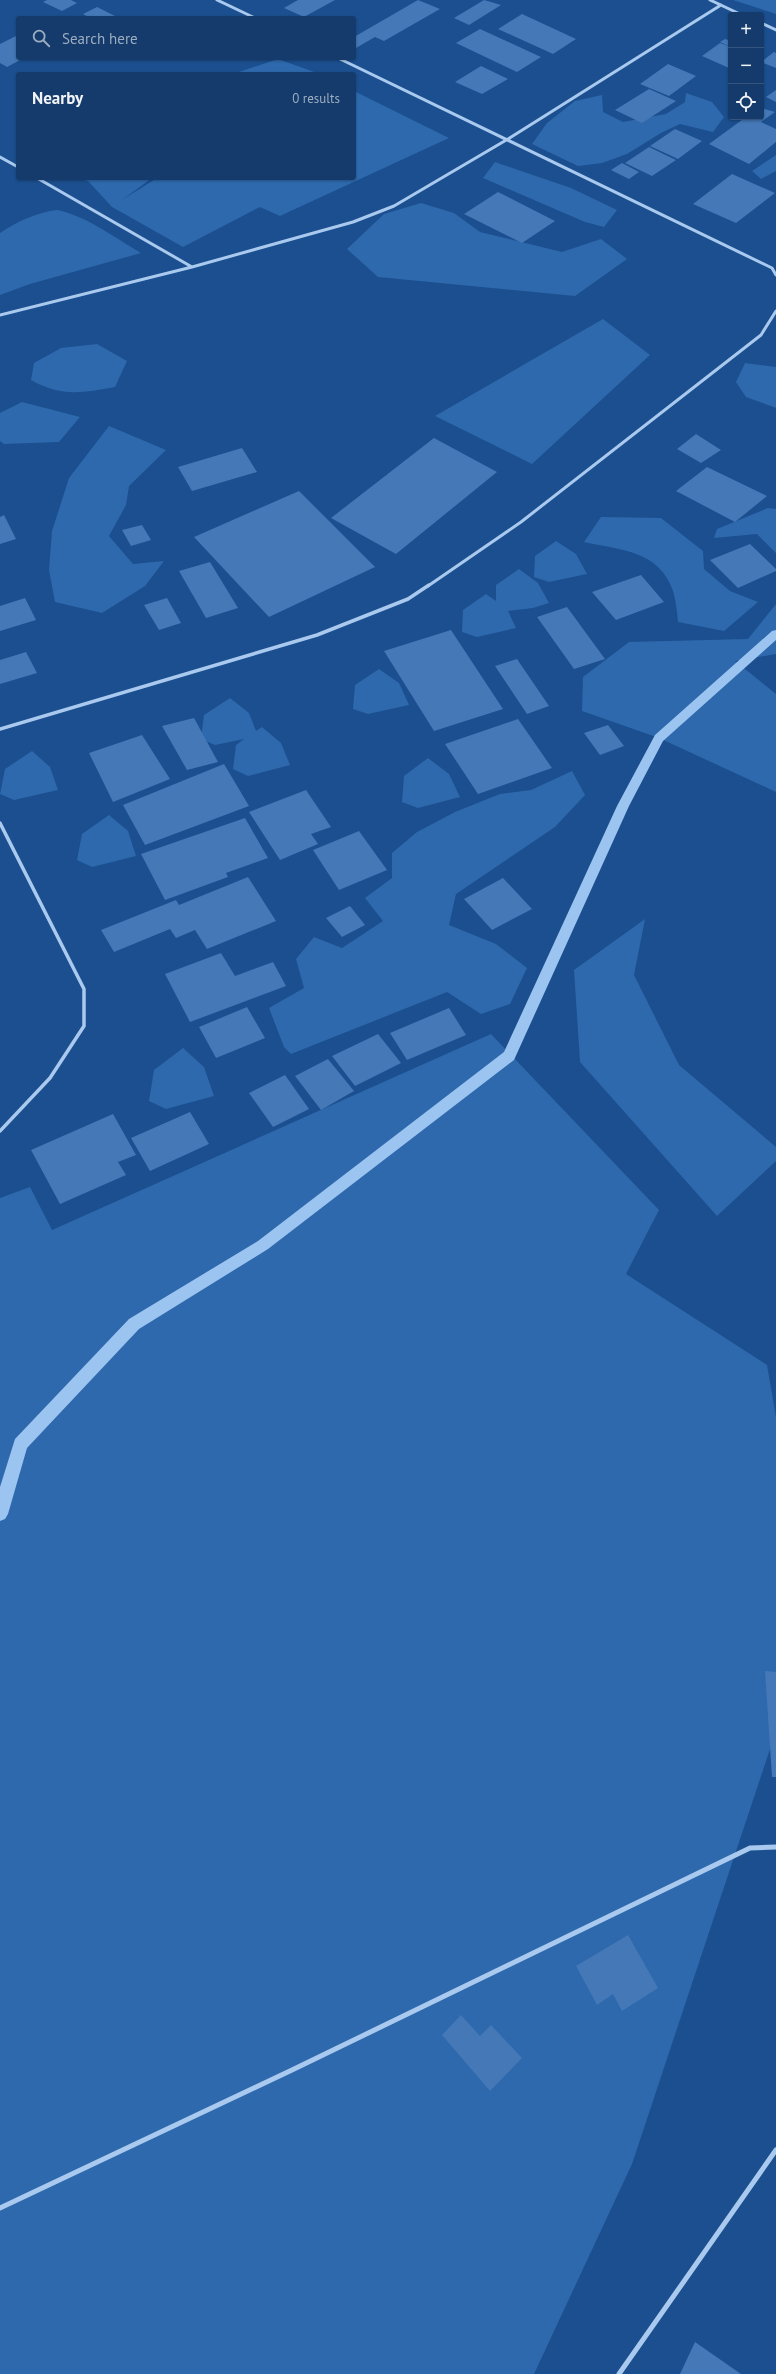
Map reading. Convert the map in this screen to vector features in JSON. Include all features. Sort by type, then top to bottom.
[{"type":"street","points":[[217,0],[250,16]]},
{"type":"street","points":[[710,0],[735,12]]},
{"type":"street","points":[[0,315],[192,267],[353,222],[394,206],[508,139],[721,6]]},
{"type":"street","points":[[764,24],[776,30]]},
{"type":"street","points":[[342,60],[772,268],[776,275]]},
{"type":"street","points":[[0,157],[16,166]]},
{"type":"street","points":[[40,180],[192,267]]},
{"type":"street","points":[[0,729],[316,635],[408,599],[521,522],[755,340],[761,335],[776,311]]},
{"type":"street","points":[[0,823],[84,989],[84,1026],[50,1078],[0,1130]]},
{"type":"street","points":[[0,2208],[292,2070],[750,1848],[776,1847]]},
{"type":"street","points":[[619,2374],[776,2150]]},
{"type":"shaded area","points":[[733,0],[776,0],[776,14]]},
{"type":"shaded area","points":[[275,60],[281,60],[314,72],[239,72]]},
{"type":"shaded area","points":[[356,92],[449,138],[280,216],[260,207],[183,247],[112,207],[88,181],[84,180],[149,180],[122,200],[154,180],[356,180]]},
{"type":"shaded area","points":[[686,93],[712,102],[724,117],[713,132],[680,124],[661,133],[627,154],[602,163],[578,166],[532,144],[547,123],[575,101],[602,95],[603,112],[623,122],[666,114],[685,102]]},
{"type":"shaded area","points":[[776,155],[776,171],[761,179],[752,171]]},
{"type":"shaded area","points":[[495,162],[571,188],[617,210],[604,227],[585,222],[483,178]]},
{"type":"shaded area","points":[[421,203],[454,213],[480,232],[562,252],[601,239],[627,259],[575,296],[378,277],[347,249],[384,214]]},
{"type":"shaded area","points":[[57,210],[90,222],[141,253],[30,284],[0,295],[0,233],[27,218],[41,213]]},
{"type":"shaded area","points":[[603,319],[650,355],[532,464],[435,416]]},
{"type":"shaded area","points":[[97,344],[127,361],[115,387],[92,391],[72,392],[52,389],[31,380],[34,363],[61,348]]},
{"type":"shaded area","points":[[745,363],[776,367],[776,408],[746,397],[736,382]]},
{"type":"shaded area","points":[[22,402],[80,417],[59,442],[4,444],[0,441],[0,413]]},
{"type":"shaded area","points":[[109,426],[166,450],[129,486],[126,505],[109,536],[133,564],[164,561],[145,586],[102,613],[55,602],[49,570],[52,531],[69,478]]},
{"type":"shaded area","points":[[768,508],[776,509],[776,553],[757,534],[714,538],[717,529]]},
{"type":"shaded area","points":[[601,517],[661,518],[703,551],[704,569],[730,591],[758,602],[724,631],[678,622],[673,591],[667,577],[658,567],[637,554],[584,542]]},
{"type":"shaded area","points":[[556,541],[576,554],[587,574],[549,582],[534,577],[535,556]]},
{"type":"shaded area","points":[[519,569],[538,583],[549,603],[533,608],[508,611],[516,628],[477,637],[462,632],[463,610],[486,594],[496,601],[496,585]]},
{"type":"shaded area","points":[[776,604],[776,654],[735,661],[776,694],[776,792],[659,738],[582,711],[583,677],[629,642],[748,639]]},
{"type":"shaded area","points":[[379,669],[399,683],[409,705],[368,714],[353,709],[355,685]]},
{"type":"shaded area","points":[[230,698],[249,713],[256,731],[262,727],[281,743],[290,765],[248,776],[233,769],[236,745],[244,739],[215,745],[201,739],[204,715]]},
{"type":"shaded area","points":[[32,751],[50,767],[58,790],[14,800],[0,794],[5,769]]},
{"type":"shaded area","points":[[428,758],[449,774],[460,797],[418,808],[402,802],[404,776]]},
{"type":"shaded area","points":[[572,771],[585,795],[555,827],[456,894],[449,925],[496,944],[527,968],[510,1004],[481,1014],[447,992],[291,1054],[284,1047],[269,1008],[304,988],[296,959],[314,937],[342,948],[383,921],[365,898],[392,878],[392,853],[417,832],[455,812],[500,794],[531,790]]},
{"type":"shaded area","points":[[109,815],[128,831],[136,856],[92,867],[77,860],[82,834]]},
{"type":"shaded area","points":[[645,919],[634,975],[679,1065],[776,1147],[776,1161],[717,1216],[580,1062],[574,970]]},
{"type":"shaded area","points":[[491,1034],[659,1210],[626,1274],[767,1365],[776,1417],[776,1731],[632,2164],[534,2374],[0,2374],[0,1198],[30,1187],[52,1230]]},
{"type":"shaded area","points":[[183,1048],[204,1067],[214,1096],[166,1109],[149,1101],[154,1070]]},
{"type":"building","points":[[47,0],[71,0],[77,3],[62,11],[43,2]]},
{"type":"building","points":[[298,0],[335,0],[306,16],[302,16],[284,8]]},
{"type":"building","points":[[418,0],[440,9],[384,41],[375,37],[356,48],[356,36]]},
{"type":"building","points":[[484,0],[501,5],[469,25],[454,18]]},
{"type":"building","points":[[97,7],[115,16],[86,16],[83,14]]},
{"type":"building","points":[[522,14],[576,39],[553,54],[498,29]]},
{"type":"building","points":[[480,29],[541,57],[517,72],[456,43]]},
{"type":"building","points":[[16,36],[16,60],[20,60],[7,67],[0,63],[0,44]]},
{"type":"building","points":[[725,39],[728,40],[728,46],[720,42]]},
{"type":"building","points":[[720,43],[728,46],[728,68],[702,56]]},
{"type":"building","points":[[774,52],[776,53],[776,68],[764,63],[764,60]]},
{"type":"building","points":[[668,64],[696,76],[669,96],[640,84]]},
{"type":"building","points":[[481,66],[508,79],[482,94],[455,82]]},
{"type":"building","points":[[649,89],[676,101],[642,123],[615,110]]},
{"type":"building","points":[[776,90],[776,102],[766,97]]},
{"type":"building","points":[[764,109],[775,112],[764,120]]},
{"type":"building","points":[[742,120],[764,120],[761,122],[776,129],[776,142],[749,164],[709,144]]},
{"type":"building","points":[[675,129],[702,141],[678,159],[650,146]]},
{"type":"building","points":[[649,147],[676,160],[652,176],[625,163]]},
{"type":"building","points":[[622,163],[639,172],[629,179],[611,170]]},
{"type":"building","points":[[732,174],[775,193],[736,223],[693,204]]},
{"type":"building","points":[[498,192],[555,221],[522,243],[464,214]]},
{"type":"building","points":[[696,434],[721,450],[701,463],[677,449]]},
{"type":"building","points":[[434,438],[497,472],[396,554],[331,518]]},
{"type":"building","points":[[242,448],[257,472],[192,491],[178,467]]},
{"type":"building","points":[[707,467],[767,496],[735,522],[676,491]]},
{"type":"building","points":[[299,491],[375,567],[269,617],[194,537]]},
{"type":"building","points":[[4,515],[16,539],[0,544],[0,517]]},
{"type":"building","points":[[142,525],[151,540],[131,546],[122,530]]},
{"type":"building","points":[[750,544],[776,569],[776,571],[738,588],[710,560]]},
{"type":"building","points":[[210,562],[238,608],[206,618],[179,571]]},
{"type":"building","points":[[641,575],[664,602],[616,620],[592,592]]},
{"type":"building","points":[[25,598],[36,620],[0,631],[0,606]]},
{"type":"building","points":[[167,598],[181,623],[159,630],[144,605]]},
{"type":"building","points":[[567,607],[605,659],[574,669],[537,617]]},
{"type":"building","points":[[451,630],[503,709],[434,731],[384,651]]},
{"type":"building","points":[[26,652],[37,673],[0,684],[0,660]]},
{"type":"building","points":[[517,659],[549,706],[527,714],[495,666]]},
{"type":"building","points":[[194,718],[218,762],[187,770],[162,726]]},
{"type":"building","points":[[518,719],[552,768],[478,794],[445,744]]},
{"type":"building","points":[[608,725],[624,746],[600,755],[584,733]]},
{"type":"building","points":[[142,735],[170,779],[113,802],[89,753]]},
{"type":"building","points":[[224,764],[249,806],[145,845],[123,805]]},
{"type":"building","points":[[306,790],[331,827],[311,834],[318,844],[280,860],[249,812]]},
{"type":"building","points":[[245,818],[268,858],[226,873],[228,877],[165,900],[141,854]]},
{"type":"building","points":[[359,831],[387,870],[339,890],[313,850]]},
{"type":"building","points":[[248,877],[276,921],[207,949],[195,930],[176,938],[170,929],[114,952],[101,930],[176,900],[179,905]]},
{"type":"building","points":[[503,878],[532,909],[492,930],[464,899]]},
{"type":"building","points":[[350,906],[365,925],[342,937],[326,918]]},
{"type":"building","points":[[221,953],[235,976],[273,962],[286,986],[190,1022],[165,974]]},
{"type":"building","points":[[247,1007],[265,1038],[216,1058],[199,1027]]},
{"type":"building","points":[[449,1008],[466,1035],[407,1060],[390,1033]]},
{"type":"building","points":[[378,1034],[401,1063],[355,1086],[332,1056]]},
{"type":"building","points":[[328,1059],[354,1091],[321,1110],[295,1076]]},
{"type":"building","points":[[285,1075],[309,1109],[273,1127],[249,1093]]},
{"type":"building","points":[[190,1112],[209,1144],[150,1171],[131,1138]]},
{"type":"building","points":[[113,1114],[136,1155],[118,1162],[126,1175],[60,1204],[31,1150]]},
{"type":"building","points":[[765,1671],[776,1672],[776,1777],[772,1777]]},
{"type":"building","points":[[628,1935],[658,1988],[622,2011],[613,1994],[597,2005],[576,1966]]},
{"type":"building","points":[[461,2015],[480,2036],[491,2025],[522,2058],[490,2091],[442,2035]]},
{"type":"building","points":[[695,2342],[741,2374],[680,2374]]},
{"type":"waterway","points":[[0,1514],[20,1444],[134,1324],[263,1245],[509,1056],[623,806],[659,738],[776,634]]}]
